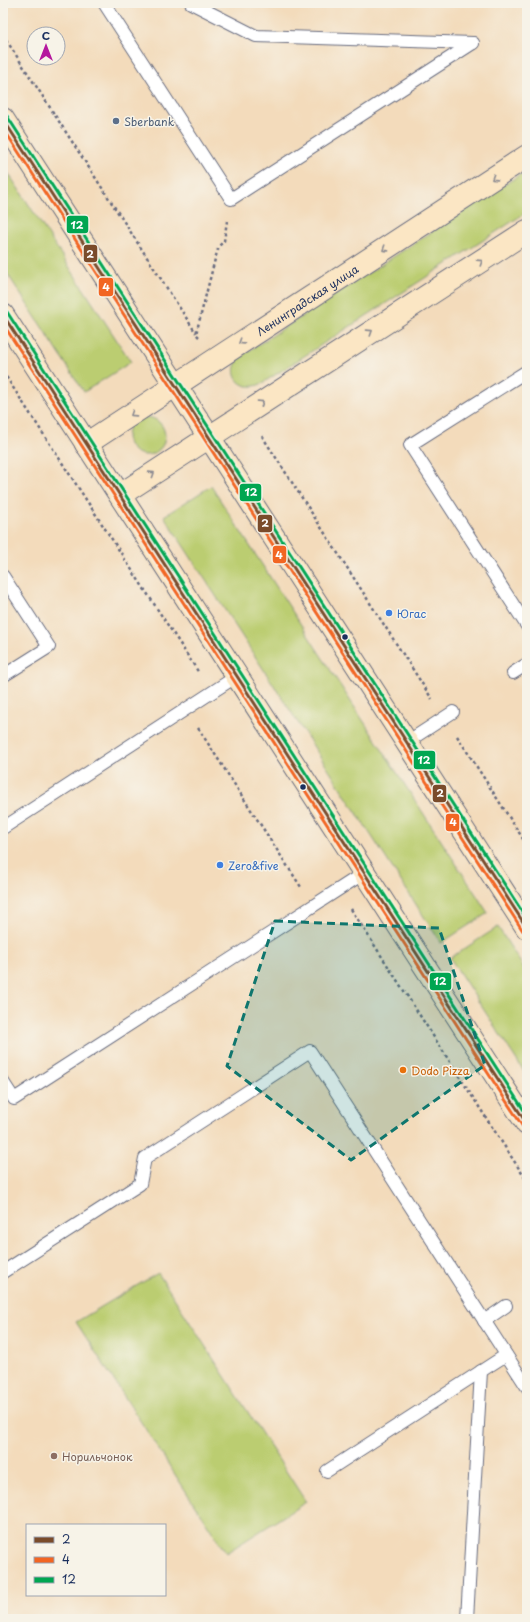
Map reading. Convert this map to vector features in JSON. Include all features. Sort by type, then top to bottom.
[{"type":"main road","points":[[3,119],[527,928]]},
{"type":"main road","name":"Ленинградская улица","points":[[86,444],[527,156]]},
{"type":"main road","points":[[120,495],[527,231]]},
{"type":"main road","points":[[3,315],[527,1124]]},
{"type":"lane","points":[[104,3],[231,199],[473,43],[256,36],[191,3]]},
{"type":"lane","points":[[525,620],[410,445],[527,371]]},
{"type":"lane","points":[[3,576],[49,646],[3,676]]},
{"type":"lane","points":[[513,673],[527,664]]},
{"type":"lane","points":[[3,828],[237,676]]},
{"type":"lane","points":[[407,742],[449,715]]},
{"type":"lane","points":[[3,1082],[14,1099],[364,873]]},
{"type":"lane","points":[[3,1272],[140,1184],[145,1158],[310,1051],[527,1387]]},
{"type":"lane","points":[[484,1321],[506,1306]]},
{"type":"lane","points":[[327,1471],[506,1355]]},
{"type":"lane","points":[[467,1619],[481,1371]]},
{"type":"path","points":[[3,35],[214,360]]},
{"type":"path","points":[[196,334],[215,259],[219,246],[224,241],[231,199]]},
{"type":"path","points":[[3,372],[211,693]]},
{"type":"path","points":[[247,412],[449,715],[527,845]]},
{"type":"path","points":[[186,710],[314,906]]},
{"type":"path","points":[[339,890],[527,1181]]},
{"type":"highlighted area","points":[[275,921],[439,928],[485,1065],[351,1160],[227,1066]]},
{"type":"green space","points":[[3,165],[131,362],[84,392],[3,267]]},
{"type":"green space","points":[[527,170],[527,212],[261,384],[246,386],[240,383],[236,378],[235,366],[244,354]]},
{"type":"green space","points":[[146,417],[159,423],[165,436],[159,449],[146,455],[133,449],[127,436],[133,423]]},
{"type":"green space","points":[[211,486],[488,913],[441,943],[164,516]]},
{"type":"green space","points":[[498,927],[527,973],[527,1076],[450,958]]},
{"type":"green space","points":[[158,1273],[306,1502],[226,1553],[76,1322]]},
{"type":"transit line","name":"12","points":[[7,116],[527,919]]},
{"type":"transit line","name":"2","points":[[3,119],[527,928]]},
{"type":"transit line","name":"4","points":[[3,128],[523,931]]},
{"type":"transit line","name":"12","points":[[7,312],[527,1115]]},
{"type":"transit line","name":"2","points":[[3,315],[527,1124]]},
{"type":"transit line","name":"4","points":[[3,324],[523,1127]]},
{"type":"place","name":"Sberbank","points":[[116,121]]},
{"type":"place","name":"Югас","points":[[389,613]]},
{"type":"place","name":"Zero&five","points":[[220,865]]},
{"type":"place","name":"Dodo Pizza","points":[[403,1070]]},
{"type":"place","name":"Норильчонок","points":[[54,1456]]}]
